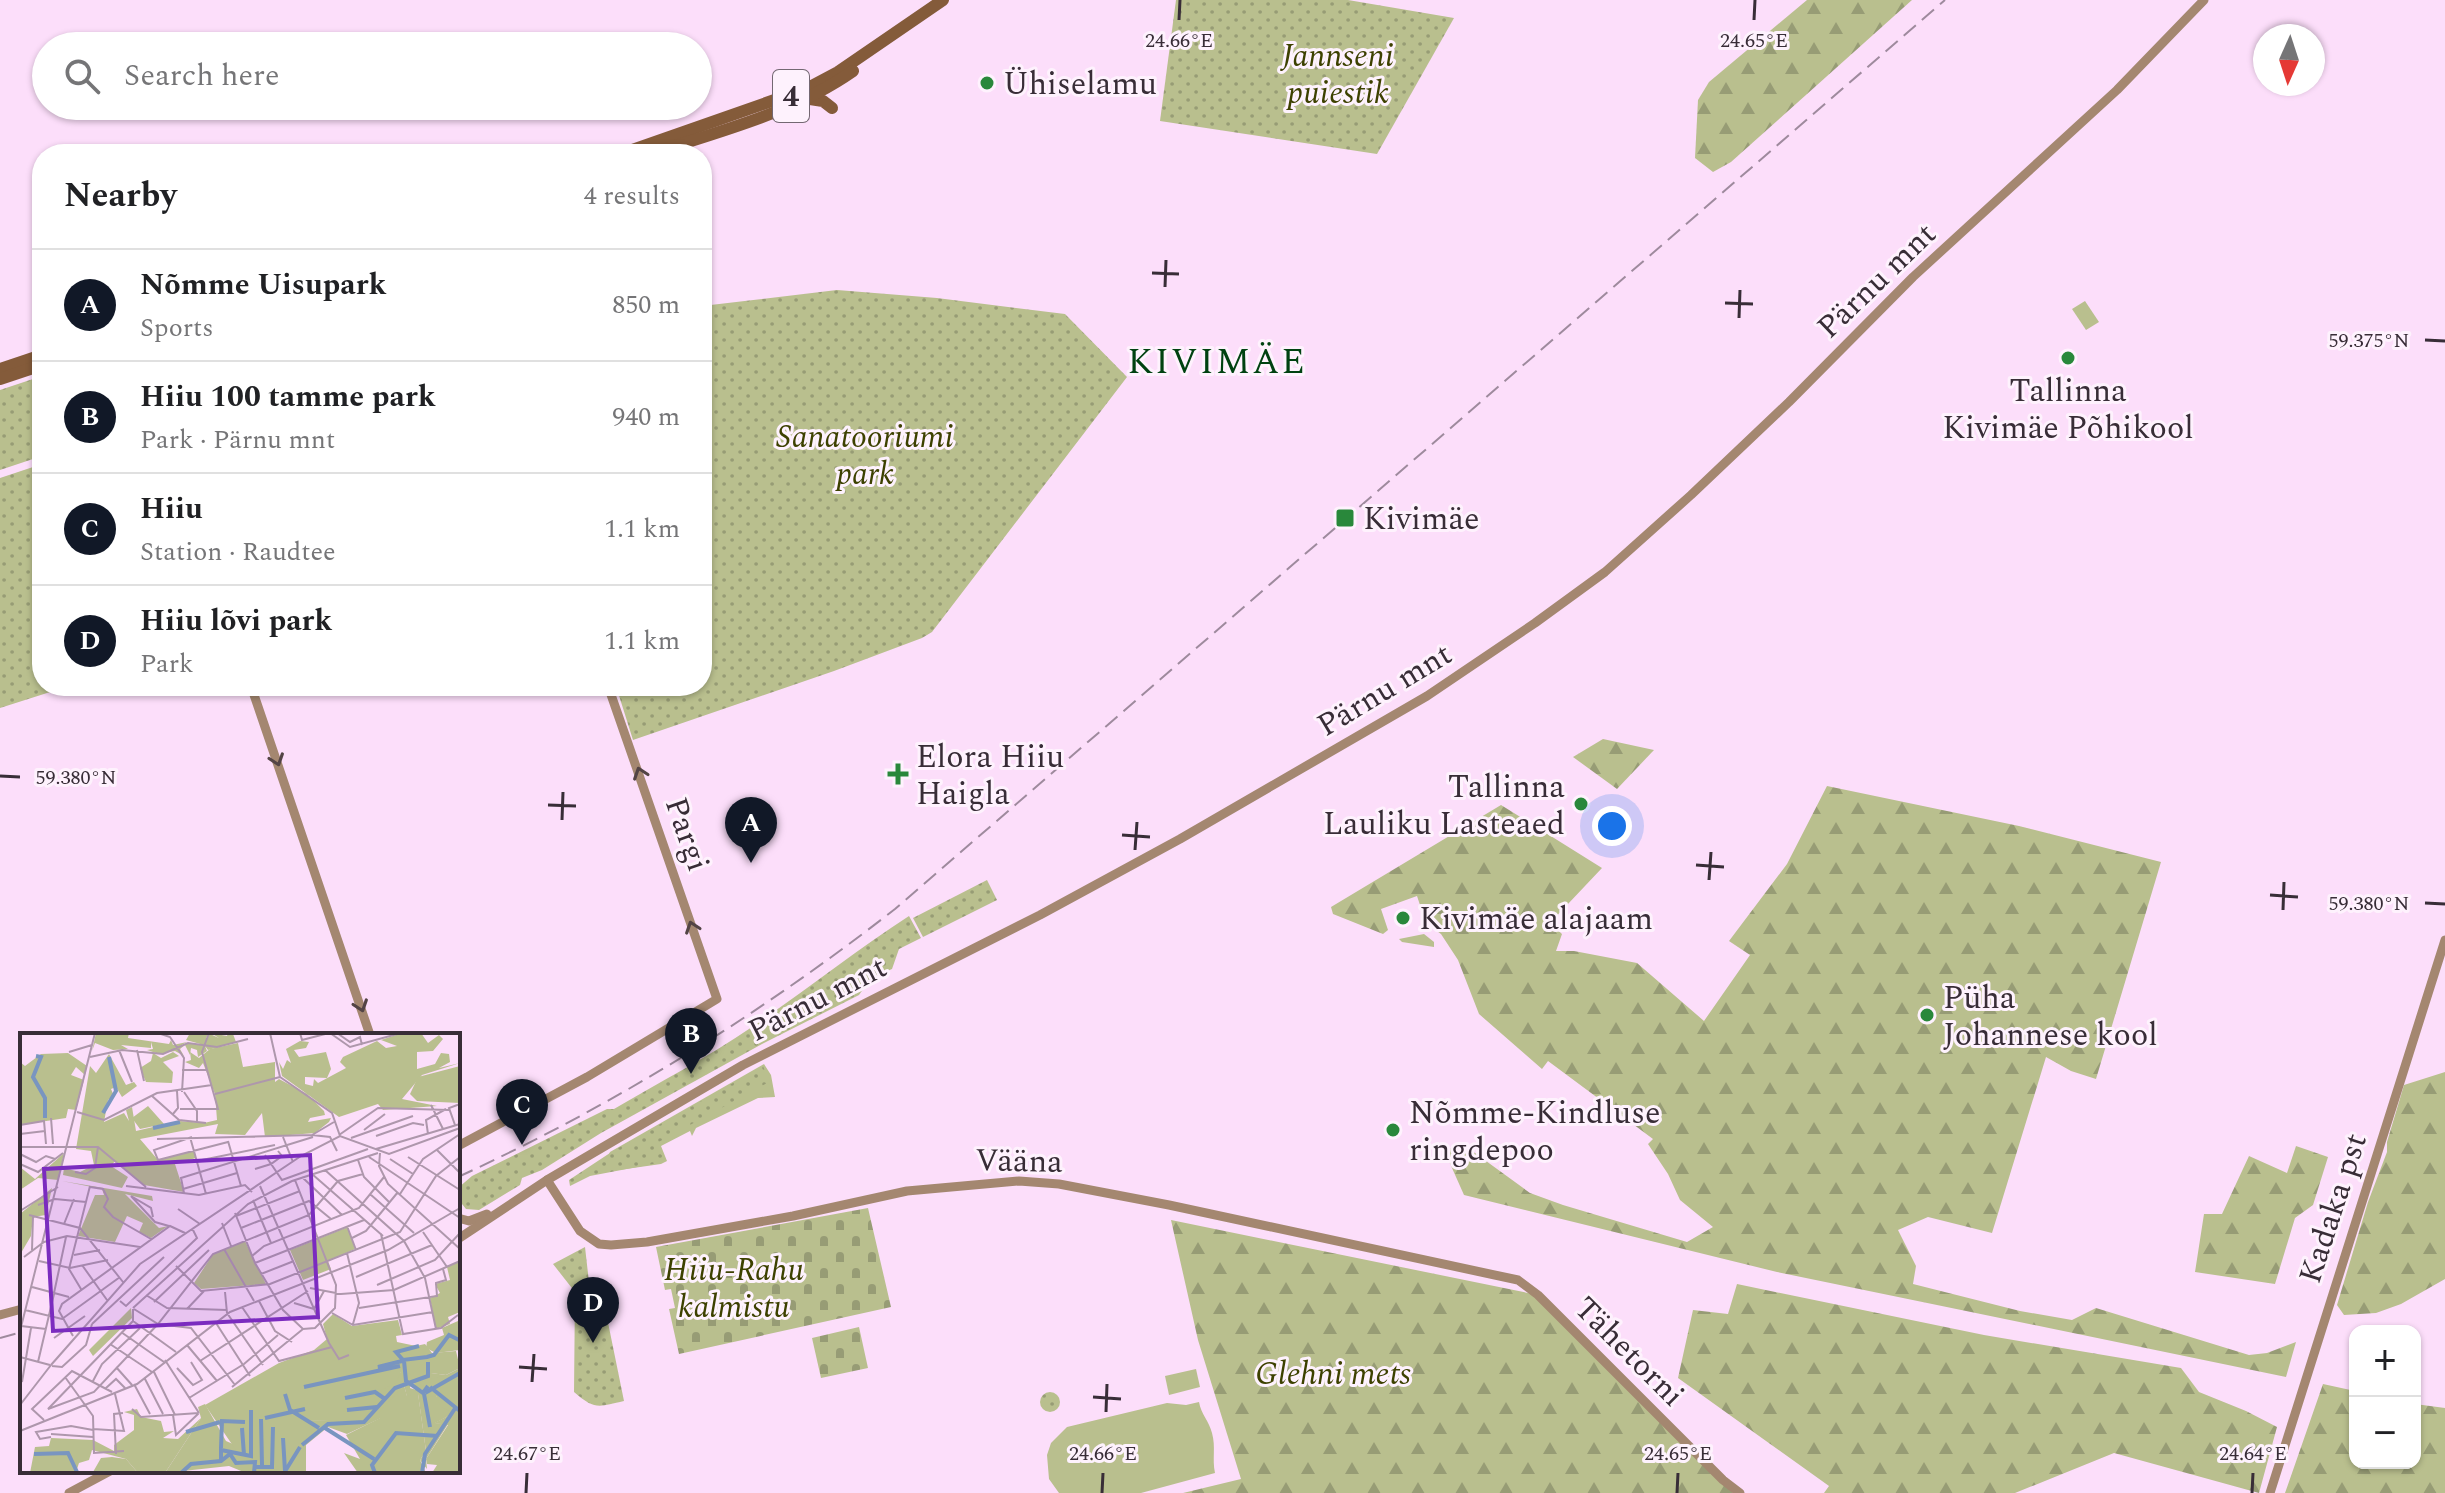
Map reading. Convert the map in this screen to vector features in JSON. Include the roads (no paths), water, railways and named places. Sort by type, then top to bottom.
[{"type":"highway","name":"4","points":[[649,144],[806,89],[838,72],[943,0]]},
{"type":"highway","name":"4","points":[[679,144],[810,99],[954,0]]},
{"type":"highway","points":[[810,99],[823,101],[832,108]]},
{"type":"highway","points":[[0,369],[32,358]]},
{"type":"highway","points":[[0,379],[32,368]]},
{"type":"main road","name":"Pärnu mnt","points":[[460,1238],[547,1180],[743,1065],[1041,915],[1180,839],[1427,696],[1535,623],[1605,572],[1691,495],[1781,410],[1902,287],[2117,90],[2204,0]]},
{"type":"main road","points":[[254,696],[369,1033]]},
{"type":"main road","name":"Pargi","points":[[460,1145],[635,1050],[717,999],[611,696]]},
{"type":"main road","name":"Kadaka pst","points":[[2270,1493],[2445,940]]},
{"type":"main road","name":"Vääna","points":[[547,1180],[580,1231],[599,1244],[647,1242],[907,1191],[1019,1181],[1059,1184],[1169,1205],[1518,1280]]},
{"type":"main road","points":[[460,1219],[469,1221],[498,1212]]},
{"type":"main road","points":[[460,1222],[468,1232]]},
{"type":"main road","name":"Tähetorni","points":[[1518,1280],[1538,1295],[1723,1480],[1740,1493]]},
{"type":"main road","points":[[0,1315],[20,1310]]},
{"type":"main road","points":[[69,1493],[106,1473]]},
{"type":"railway","points":[[460,1176],[573,1120],[684,1056],[791,985],[895,909],[1945,0]]},
{"type":"railway","points":[[0,1338],[20,1333]]},
{"type":"place","name":"Ühiselamu","points":[[987,83]]},
{"type":"place","name":"Tallinna Kivimäe Põhikool","points":[[2068,358]]},
{"type":"place","name":"Kivimäe","points":[[1345,518]]},
{"type":"place","name":"Elora Hiiu Haigla","points":[[898,774]]},
{"type":"place","name":"Tallinna Lauliku Lasteaed","points":[[1581,804]]},
{"type":"place","name":"Nõmme Uisupark","points":[[751,863]]},
{"type":"place","name":"Kivimäe alajaam","points":[[1403,918]]},
{"type":"place","name":"Püha Johannese kool","points":[[1927,1015]]},
{"type":"place","name":"Hiiu 100 tamme park","points":[[691,1074]]},
{"type":"place","name":"Nõmme-Kindluse ringdepoo","points":[[1393,1130]]},
{"type":"place","name":"Hiiu","points":[[522,1145]]},
{"type":"place","name":"Hiiu lõvi park","points":[[593,1343]]},
{"type":"district","name":"KIVIMÄE","points":[[1217,360]]},
{"type":"park label","name":"Jannseni puiestik","points":[[1338,74]]},
{"type":"park label","name":"Sanatooriumi park","points":[[865,454]]},
{"type":"park label","name":"Hiiu-Rahu kalmistu","points":[[734,1288]]},
{"type":"park label","name":"Glehni mets","points":[[1333,1373]]}]
